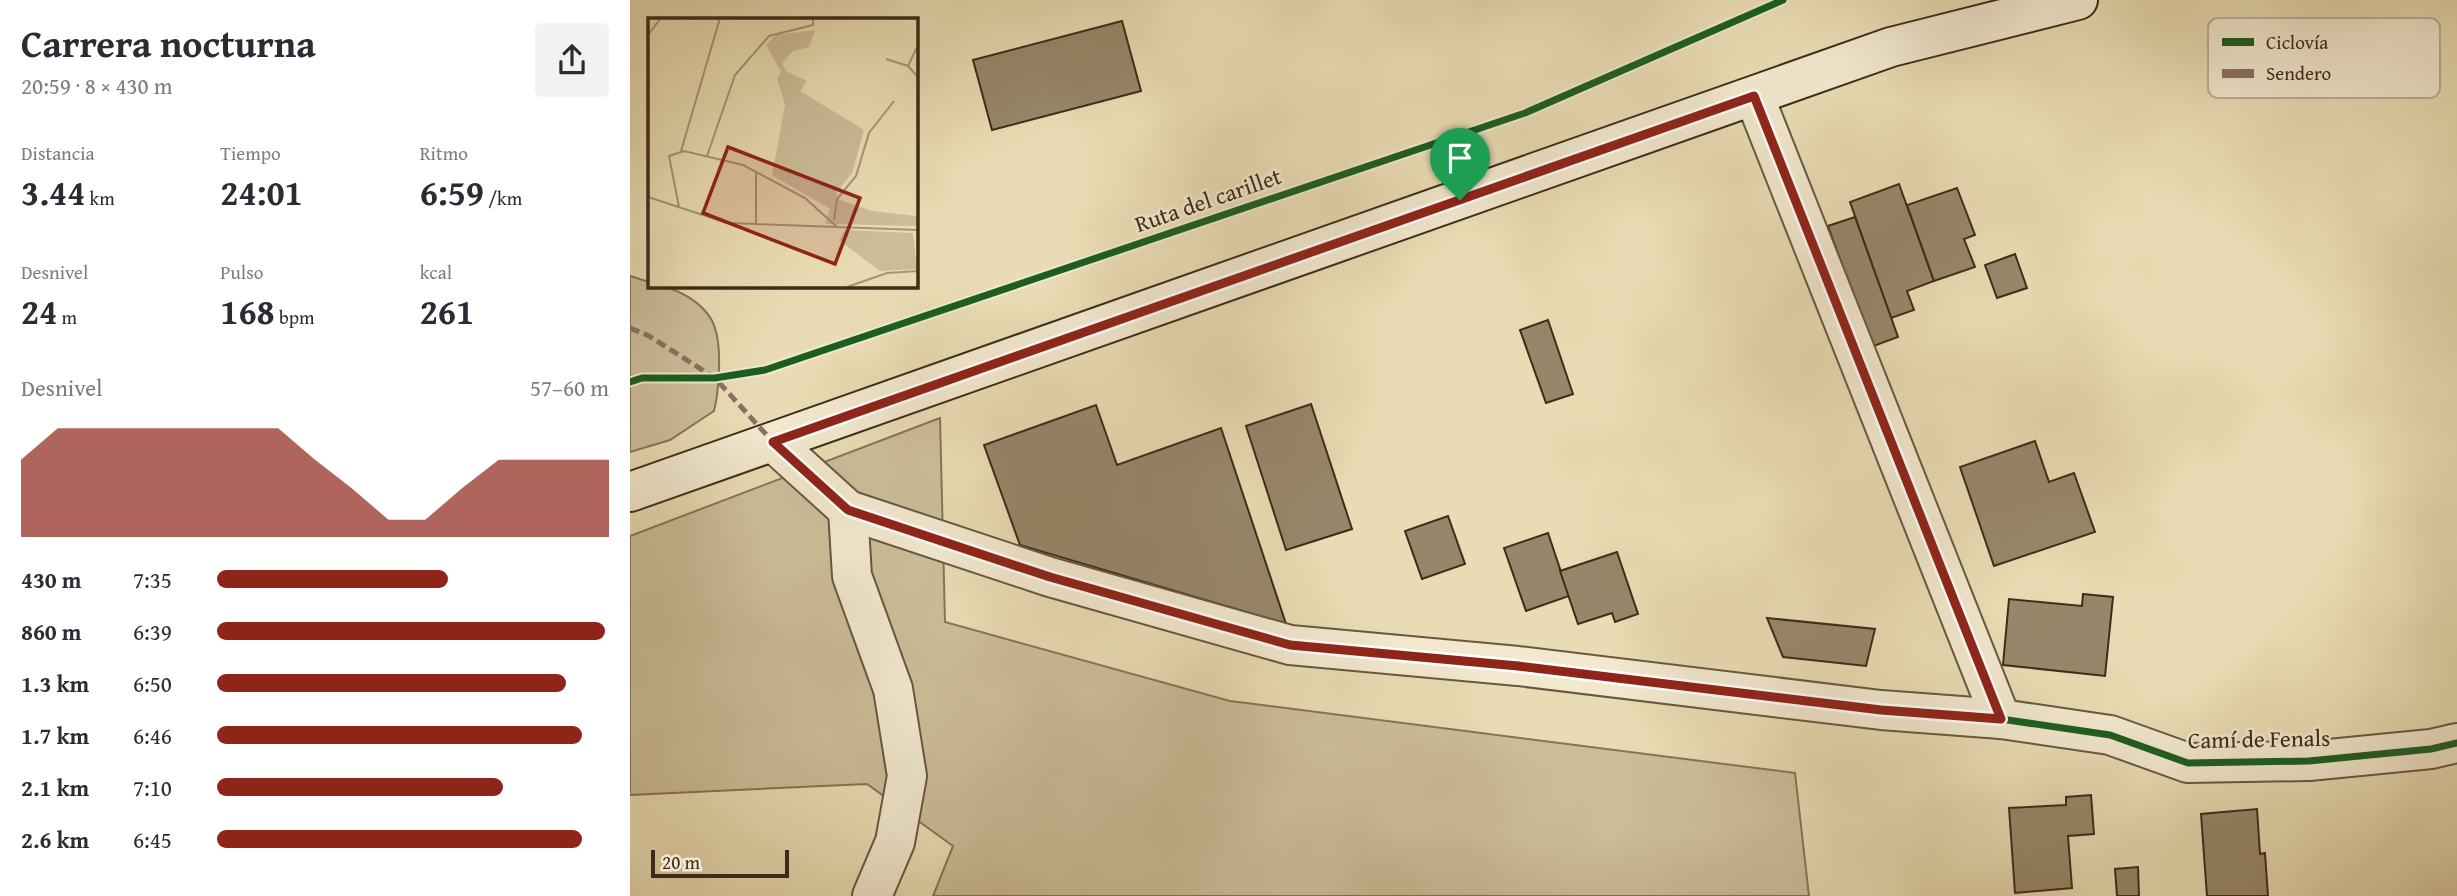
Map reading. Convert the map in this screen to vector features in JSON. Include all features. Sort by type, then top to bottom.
[{"type":"street","points":[[630,492],[1891,47],[2078,0]]},
{"type":"street","points":[[1754,96],[2001,719]]},
{"type":"street","name":"Camí de Fenals","points":[[773,442],[848,510],[1050,577],[1290,645],[1518,666],[1881,710],[2001,719],[2110,735],[2188,763],[2309,761],[2431,749],[2457,743]]},
{"type":"street","points":[[848,510],[852,576],[893,689],[907,776],[895,842],[872,896]]},
{"type":"shaded area","points":[[630,276],[648,282],[648,287],[664,287],[679,292],[697,303],[715,328],[719,358],[714,411],[670,440],[630,452]]},
{"type":"shaded area","points":[[940,418],[945,622],[1230,701],[1795,773],[1809,896],[933,896],[953,846],[867,784],[630,795],[630,536]]},
{"type":"building","points":[[1122,21],[1141,91],[992,130],[973,60]]},
{"type":"building","points":[[1899,184],[1934,281],[1907,291],[1914,310],[1891,318],[1850,202]]},
{"type":"building","points":[[1957,188],[1975,235],[1964,239],[1975,267],[1934,281],[1907,205]]},
{"type":"building","points":[[1855,217],[1898,337],[1871,347],[1828,226]]},
{"type":"building","points":[[2015,254],[2027,288],[1997,298],[1985,265]]},
{"type":"building","points":[[1548,320],[1573,394],[1546,403],[1520,330]]},
{"type":"building","points":[[1311,404],[1352,529],[1286,550],[1246,426]]},
{"type":"building","points":[[1096,405],[1117,465],[1221,428],[1286,624],[1020,545],[984,445]]},
{"type":"building","points":[[2035,441],[2049,482],[2074,473],[2095,532],[1994,566],[1960,467]]},
{"type":"building","points":[[1448,516],[1465,564],[1422,579],[1405,531]]},
{"type":"building","points":[[1548,533],[1569,596],[1526,611],[1504,548]]},
{"type":"building","points":[[1617,552],[1638,614],[1615,622],[1612,613],[1578,624],[1560,571]]},
{"type":"building","points":[[2083,594],[2113,597],[2105,676],[2003,665],[2009,599],[2082,606]]},
{"type":"building","points":[[1767,618],[1875,629],[1866,666],[1783,657]]},
{"type":"building","points":[[2091,795],[2094,834],[2068,836],[2072,888],[2015,893],[2009,808],[2066,805],[2066,797]]},
{"type":"building","points":[[2257,809],[2260,854],[2265,853],[2268,896],[2207,896],[2201,814]]},
{"type":"building","points":[[2138,867],[2139,896],[2117,896],[2115,869]]},
{"type":"marked path","points":[[630,328],[649,336],[715,378],[773,442]]},
{"type":"cycle path","name":"Ruta del carillet","points":[[630,382],[642,378],[715,378],[765,370],[1525,113],[1783,0]]},
{"type":"cycle path","points":[[773,442],[848,510],[1050,577],[1290,645],[1518,666],[1881,710],[2001,719],[2110,735],[2188,763],[2309,761],[2431,749],[2457,743]]},
{"type":"route","points":[[1754,96],[2001,719],[1881,710],[1518,666],[1290,645],[1050,577],[848,510],[773,442],[1460,200],[1754,96]]}]
